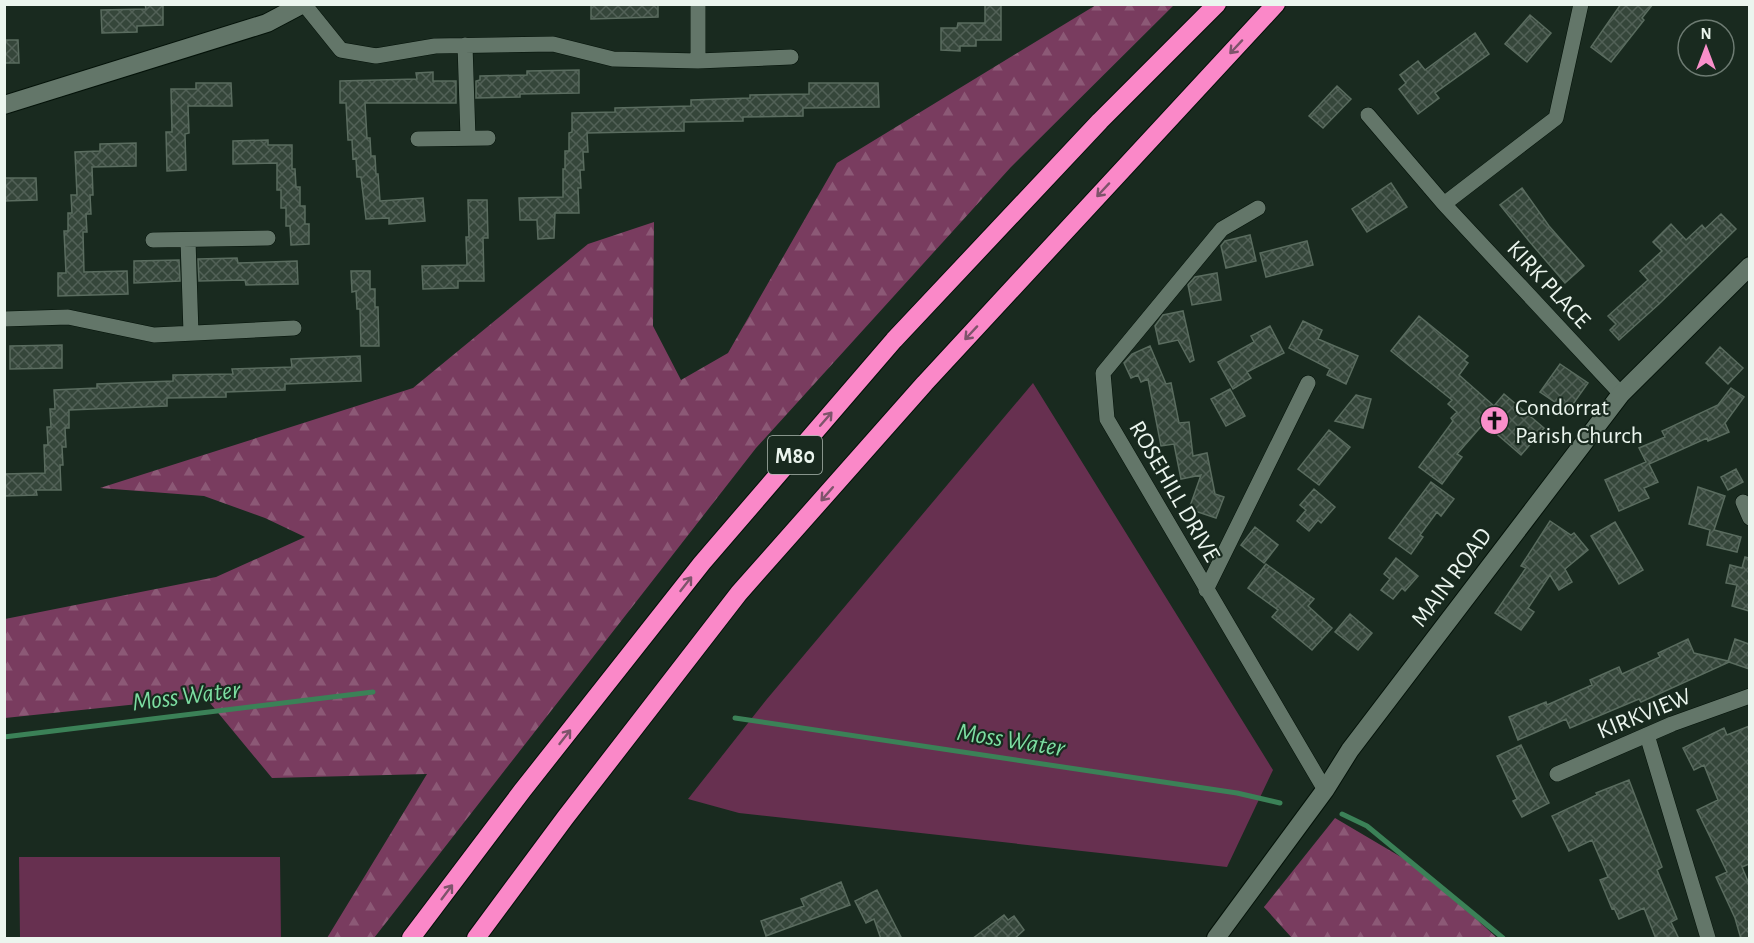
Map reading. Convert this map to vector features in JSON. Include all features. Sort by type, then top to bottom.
[{"type":"highway","name":"M80","points":[[411,939],[522,791],[702,562],[894,340],[1100,121],[1217,4]]},
{"type":"highway","name":"M80","points":[[476,939],[565,818],[739,593],[925,383],[1276,4]]},
{"type":"street","points":[[4,105],[267,23],[304,4],[341,50],[376,56],[435,46],[553,44],[613,59],[698,61],[791,57]]},
{"type":"street","points":[[698,4],[698,61]]},
{"type":"street","points":[[1444,204],[1556,118],[1581,4]]},
{"type":"street","points":[[465,45],[468,138]]},
{"type":"street","name":"KIRK PLACE","points":[[1368,115],[1444,204],[1620,394]]},
{"type":"street","points":[[418,140],[489,138]]},
{"type":"street","name":"ROSEHILL DRIVE","points":[[1258,208],[1222,230],[1103,373],[1107,419],[1325,790]]},
{"type":"street","points":[[153,240],[268,238]]},
{"type":"street","points":[[189,240],[192,333]]},
{"type":"street","name":"MAIN ROAD","points":[[1216,939],[1325,790],[1350,750],[1620,394],[1749,266]]},
{"type":"street","points":[[4,319],[68,317],[154,335],[294,328]]},
{"type":"street","points":[[1206,590],[1308,384]]},
{"type":"street","points":[[1743,502],[1749,518]]},
{"type":"street","name":"KIRKVIEW","points":[[1557,774],[1647,735],[1749,696]]},
{"type":"street","points":[[1647,735],[1708,939]]},
{"type":"shaded area","points":[[1033,383],[1273,770],[1227,867],[739,813],[688,799],[767,699]]},
{"type":"shaded area","points":[[19,857],[280,857],[281,938],[20,938]]},
{"type":"green space","points":[[1096,5],[1174,5],[1011,167],[756,448],[374,938],[327,938],[427,774],[272,778],[205,697],[5,718],[5,619],[216,577],[305,537],[265,518],[204,496],[100,488],[413,388],[588,244],[654,222],[653,326],[681,380],[728,353],[837,163]]},
{"type":"green space","points":[[1335,818],[1423,870],[1497,938],[1292,938],[1264,907]]},
{"type":"building","points":[[145,4],[163,4],[163,25],[137,26],[137,32],[102,33],[101,10],[146,9]]},
{"type":"building","points":[[591,4],[658,4],[658,17],[591,19]]},
{"type":"building","points":[[985,4],[1001,4],[1001,40],[976,40],[976,46],[960,46],[960,51],[941,50],[941,28],[957,28],[958,23],[985,23]]},
{"type":"building","points":[[1621,4],[1653,4],[1642,18],[1644,20],[1611,62],[1591,47]]},
{"type":"building","points":[[1530,15],[1551,33],[1527,62],[1505,44]]},
{"type":"building","points":[[1475,33],[1489,54],[1435,93],[1439,98],[1418,114],[1399,89],[1406,83],[1400,75],[1418,61],[1425,70]]},
{"type":"building","points":[[4,40],[18,40],[19,63],[4,63]]},
{"type":"building","points":[[579,70],[579,93],[520,94],[520,97],[476,98],[476,81],[480,80],[480,76],[527,75],[527,71]]},
{"type":"building","points":[[433,72],[433,81],[456,81],[456,103],[365,103],[367,138],[370,138],[371,156],[375,156],[380,201],[423,198],[425,221],[389,224],[389,218],[366,219],[361,177],[357,177],[352,140],[348,140],[346,103],[340,103],[340,81],[417,79],[416,73]]},
{"type":"building","points":[[196,83],[231,83],[232,106],[188,106],[189,133],[185,134],[186,170],[167,171],[166,132],[172,132],[171,89],[196,89]]},
{"type":"building","points":[[809,83],[878,83],[879,107],[803,108],[803,116],[743,117],[743,121],[684,122],[684,131],[587,133],[588,152],[583,152],[584,170],[580,170],[581,188],[578,188],[579,213],[555,213],[554,238],[538,239],[537,220],[520,220],[519,198],[563,197],[563,169],[565,169],[565,151],[569,151],[572,113],[615,112],[615,108],[691,106],[691,100],[750,98],[750,95],[809,94]]},
{"type":"building","points":[[1337,86],[1351,99],[1323,128],[1309,116]]},
{"type":"building","points":[[268,140],[268,145],[292,145],[292,169],[295,169],[296,187],[300,187],[300,206],[305,206],[305,224],[309,224],[309,244],[291,245],[290,226],[286,226],[286,208],[281,208],[281,190],[277,190],[277,163],[233,164],[233,141]]},
{"type":"building","points":[[136,143],[136,166],[92,167],[91,214],[86,214],[87,232],[83,232],[84,272],[127,271],[128,294],[58,296],[58,273],[66,273],[64,231],[68,231],[68,213],[72,213],[71,195],[77,195],[75,152],[100,151],[100,144]]},
{"type":"building","points":[[4,178],[36,178],[37,200],[4,201]]},
{"type":"building","points":[[1391,183],[1407,207],[1367,232],[1352,209]]},
{"type":"building","points":[[1522,188],[1549,226],[1584,266],[1565,283],[1500,205]]},
{"type":"building","points":[[468,200],[487,200],[488,238],[483,238],[484,281],[458,281],[458,288],[423,289],[422,266],[467,265]]},
{"type":"building","points":[[1721,214],[1736,229],[1619,340],[1610,330],[1616,324],[1608,316],[1648,280],[1640,271],[1662,251],[1653,242],[1671,224],[1686,240],[1702,225],[1705,229]]},
{"type":"building","points":[[1250,235],[1256,261],[1226,268],[1221,246],[1225,241]]},
{"type":"building","points":[[1307,241],[1313,265],[1266,277],[1260,253]]},
{"type":"building","points":[[237,258],[238,263],[297,261],[298,284],[246,285],[245,280],[199,281],[198,259]]},
{"type":"building","points":[[179,260],[180,281],[134,283],[134,261]]},
{"type":"building","points":[[351,271],[370,271],[370,289],[375,289],[375,307],[378,307],[379,346],[361,346],[360,309],[357,309],[356,291],[352,292]]},
{"type":"building","points":[[1217,273],[1221,300],[1192,305],[1188,285],[1195,277]]},
{"type":"building","points":[[1183,311],[1194,360],[1190,362],[1178,340],[1159,344],[1155,326],[1163,315]]},
{"type":"building","points":[[1419,316],[1468,356],[1464,360],[1468,363],[1459,375],[1494,406],[1504,394],[1544,428],[1521,455],[1484,423],[1457,454],[1462,457],[1442,484],[1419,467],[1453,421],[1451,418],[1457,412],[1448,404],[1452,400],[1391,351]]},
{"type":"building","points":[[1303,321],[1322,330],[1318,339],[1358,356],[1346,384],[1327,375],[1330,369],[1289,348]]},
{"type":"building","points":[[1270,326],[1284,353],[1247,372],[1251,378],[1233,389],[1218,362],[1254,342],[1251,336]]},
{"type":"building","points":[[62,345],[62,368],[10,369],[10,346]]},
{"type":"building","points":[[1150,346],[1166,384],[1171,383],[1179,423],[1189,422],[1193,456],[1207,453],[1215,494],[1224,497],[1216,518],[1189,509],[1201,475],[1181,479],[1174,444],[1161,446],[1148,379],[1141,382],[1138,375],[1131,378],[1124,363],[1132,354]]},
{"type":"building","points":[[1720,347],[1743,368],[1728,384],[1706,363]]},
{"type":"building","points":[[360,356],[361,381],[285,384],[285,390],[226,392],[226,397],[167,398],[167,406],[69,410],[69,428],[65,428],[66,447],[62,447],[63,465],[60,465],[61,490],[36,490],[37,495],[4,496],[4,474],[45,473],[44,445],[48,445],[47,427],[51,427],[50,409],[55,409],[54,390],[97,388],[97,384],[173,381],[173,375],[233,374],[232,369],[292,367],[291,359]]},
{"type":"building","points":[[1560,364],[1588,383],[1568,411],[1540,392]]},
{"type":"building","points":[[1731,388],[1744,397],[1725,423],[1729,432],[1708,441],[1707,438],[1649,464],[1658,482],[1644,488],[1649,498],[1619,511],[1605,480],[1646,462],[1639,448],[1665,437],[1662,431],[1718,405]]},
{"type":"building","points":[[1230,389],[1245,416],[1226,426],[1211,399]]},
{"type":"building","points":[[1356,395],[1371,399],[1363,428],[1335,421]]},
{"type":"building","points":[[1329,430],[1350,447],[1319,485],[1298,469]]},
{"type":"building","points":[[1736,469],[1743,482],[1728,490],[1721,477]]},
{"type":"building","points":[[1431,482],[1454,499],[1441,516],[1437,512],[1420,535],[1423,537],[1411,554],[1389,538]]},
{"type":"building","points":[[1698,487],[1725,496],[1714,530],[1741,537],[1737,552],[1707,545],[1710,530],[1689,524]]},
{"type":"building","points":[[1314,489],[1335,507],[1321,523],[1318,520],[1309,531],[1297,521],[1306,510],[1300,505]]},
{"type":"building","points":[[1550,521],[1571,535],[1574,533],[1588,550],[1565,569],[1572,582],[1559,590],[1550,575],[1528,608],[1534,612],[1521,630],[1495,613],[1526,568],[1521,566]]},
{"type":"building","points":[[1615,522],[1643,570],[1619,584],[1591,536]]},
{"type":"building","points":[[1255,527],[1278,545],[1264,563],[1241,545]]},
{"type":"building","points":[[1745,557],[1749,558],[1749,611],[1732,606],[1737,585],[1726,583],[1730,565],[1742,568]]},
{"type":"building","points":[[1396,558],[1418,576],[1405,591],[1402,588],[1393,599],[1381,590],[1390,579],[1384,574]]},
{"type":"building","points":[[1266,564],[1314,599],[1308,606],[1332,628],[1312,650],[1272,617],[1278,610],[1248,588]]},
{"type":"building","points":[[1350,614],[1372,633],[1358,650],[1335,632]]},
{"type":"building","points":[[1688,639],[1694,653],[1728,661],[1735,639],[1749,644],[1749,669],[1729,662],[1641,702],[1639,699],[1570,728],[1566,719],[1518,740],[1509,717],[1546,702],[1547,705],[1592,685],[1590,680],[1619,667],[1622,674],[1660,657],[1658,653]]},
{"type":"building","points":[[1749,726],[1749,864],[1742,867],[1749,884],[1749,939],[1741,939],[1735,918],[1716,877],[1727,872],[1697,810],[1718,800],[1704,765],[1694,770],[1683,748],[1724,728],[1727,735]]},
{"type":"building","points":[[1521,745],[1549,803],[1522,817],[1513,801],[1517,799],[1497,756]]},
{"type":"building","points":[[1629,780],[1662,867],[1657,870],[1677,919],[1671,922],[1679,939],[1656,939],[1644,908],[1619,919],[1614,908],[1612,909],[1600,880],[1608,877],[1592,840],[1569,851],[1552,816],[1597,795],[1596,793]]},
{"type":"building","points":[[841,882],[850,905],[766,936],[761,921],[804,906],[801,899]]},
{"type":"building","points":[[877,890],[902,939],[881,939],[874,919],[866,923],[855,901]]},
{"type":"building","points":[[1004,915],[1008,920],[1014,916],[1024,930],[1014,939],[972,939]]},
{"type":"waterway","name":"Moss Water","points":[[4,737],[373,692]]},
{"type":"waterway","name":"Moss Water","points":[[735,718],[1237,793],[1280,803]]},
{"type":"waterway","name":"Moss Water","points":[[1342,814],[1367,826],[1503,938]]},
{"type":"place","name":"Condorrat Parish Church","points":[[1494,421]]}]
